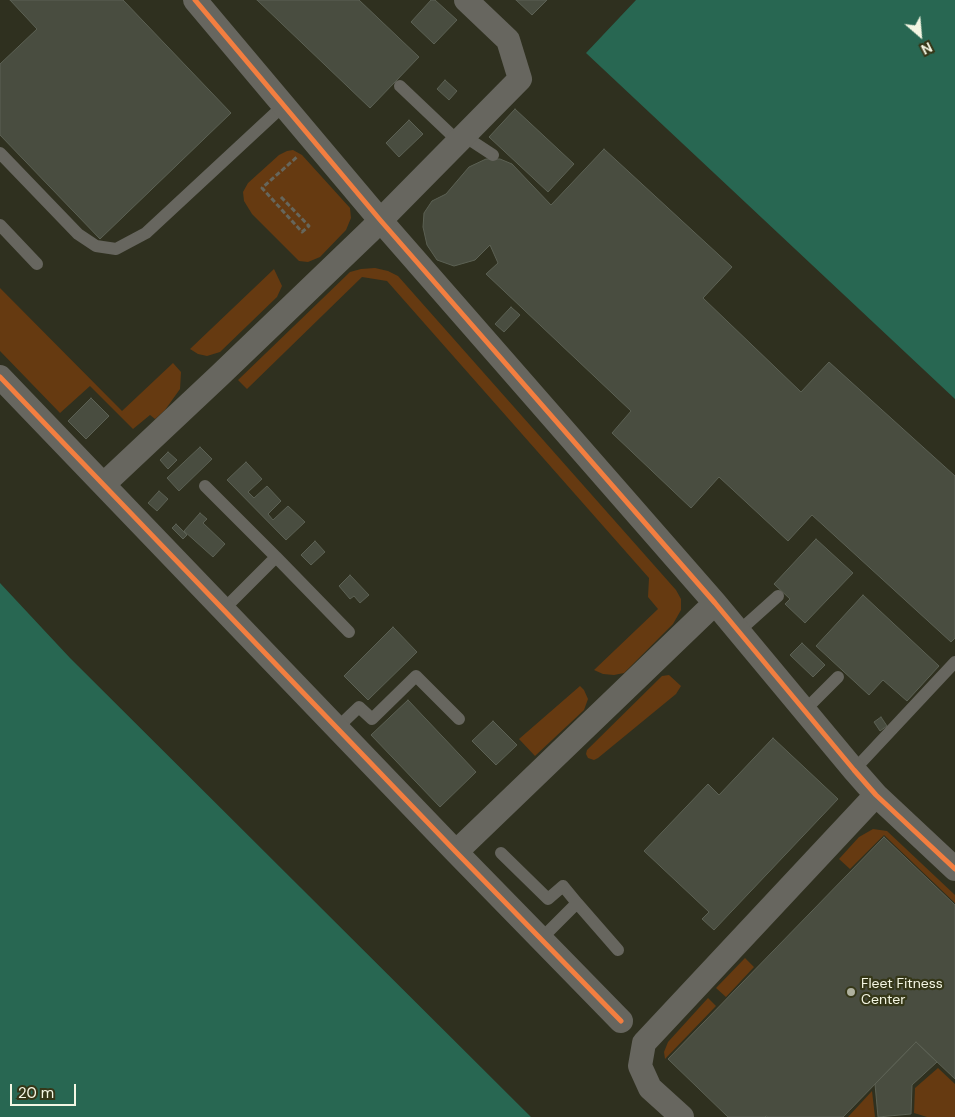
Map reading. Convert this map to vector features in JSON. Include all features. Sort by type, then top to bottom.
[{"type":"street","points":[[195,0],[380,221],[715,603],[854,770],[876,795],[955,869]]},
{"type":"street","points":[[104,484],[380,221],[520,79],[508,40],[466,0]]},
{"type":"street","points":[[0,377],[621,1021]]},
{"type":"street","points":[[456,852],[715,603]]},
{"type":"street","points":[[682,1117],[650,1088],[640,1066],[644,1043],[876,795]]},
{"type":"lane","points":[[400,86],[461,139],[493,155]]},
{"type":"lane","points":[[0,153],[78,234],[96,246],[116,249],[146,232],[284,105]]},
{"type":"lane","points":[[0,225],[38,264]]},
{"type":"lane","points":[[205,486],[349,632]]},
{"type":"lane","points":[[224,609],[276,557]]},
{"type":"lane","points":[[739,631],[778,596]]},
{"type":"lane","points":[[854,770],[955,662]]},
{"type":"lane","points":[[337,728],[359,707],[372,720],[416,676],[459,719]]},
{"type":"lane","points":[[804,711],[838,677]]},
{"type":"lane","points":[[501,853],[548,899],[564,886],[618,950]]},
{"type":"lane","points":[[541,939],[577,903]]},
{"type":"path","points":[[281,197],[309,226],[302,232],[262,188],[304,151]]},
{"type":"shaded area","points":[[636,0],[955,0],[955,399],[586,53]]},
{"type":"shaded area","points":[[293,150],[302,155],[350,208],[351,218],[346,230],[320,257],[308,262],[299,261],[252,214],[244,201],[243,192],[248,183],[279,155]]},
{"type":"shaded area","points":[[375,268],[398,276],[676,590],[681,599],[681,610],[673,624],[624,673],[614,675],[603,674],[594,670],[658,609],[648,597],[649,578],[387,281],[362,277],[247,389],[238,380],[350,272]]},
{"type":"shaded area","points":[[274,269],[282,286],[277,297],[220,352],[207,356],[198,354],[190,349]]},
{"type":"shaded area","points":[[0,288],[122,411],[173,363],[181,372],[180,389],[165,410],[155,419],[150,415],[133,429],[90,386],[60,413],[0,351]]},
{"type":"shaded area","points":[[0,583],[70,658],[531,1117],[0,1117]]},
{"type":"shaded area","points":[[669,675],[681,686],[676,694],[598,758],[594,760],[588,758],[587,750],[662,676]]},
{"type":"shaded area","points":[[580,686],[588,699],[584,710],[535,756],[519,739]]},
{"type":"shaded area","points":[[873,829],[887,831],[955,895],[955,903],[884,835],[850,869],[839,859],[859,837]]},
{"type":"shaded area","points":[[745,958],[754,967],[726,997],[716,988]]},
{"type":"shaded area","points":[[708,998],[716,1006],[665,1059],[664,1052],[668,1042]]},
{"type":"shaded area","points":[[938,1068],[955,1084],[955,1117],[927,1117],[914,1113],[915,1088]]},
{"type":"shaded area","points":[[872,1091],[875,1117],[848,1117]]},
{"type":"building","points":[[10,0],[123,0],[231,113],[100,239],[0,135],[0,64],[37,29]]},
{"type":"building","points":[[257,0],[359,0],[419,57],[370,108]]},
{"type":"building","points":[[431,0],[435,0],[457,20],[434,44],[411,22]]},
{"type":"building","points":[[516,0],[547,0],[532,15]]},
{"type":"building","points":[[445,80],[457,91],[449,100],[437,89]]},
{"type":"building","points":[[515,109],[574,164],[548,192],[489,137]]},
{"type":"building","points":[[409,120],[423,134],[399,157],[386,143]]},
{"type":"building","points":[[604,149],[732,267],[703,298],[801,392],[829,362],[955,476],[955,638],[951,642],[812,515],[788,541],[719,477],[691,508],[612,433],[631,411],[486,274],[498,263],[490,245],[475,260],[454,266],[437,260],[427,245],[423,227],[424,213],[432,201],[446,194],[469,167],[486,159],[500,159],[512,164],[551,205]]},
{"type":"building","points":[[511,307],[520,315],[504,332],[495,324]]},
{"type":"building","points":[[91,398],[109,416],[86,439],[68,421]]},
{"type":"building","points":[[200,447],[212,459],[179,491],[167,478]]},
{"type":"building","points":[[168,452],[177,460],[168,469],[160,460]]},
{"type":"building","points":[[246,462],[262,479],[248,492],[254,498],[267,486],[281,501],[268,514],[273,520],[288,506],[305,522],[286,540],[227,480]]},
{"type":"building","points":[[159,491],[168,499],[157,511],[148,503]]},
{"type":"building","points":[[200,513],[207,519],[203,523],[225,544],[213,557],[184,531]]},
{"type":"building","points":[[176,524],[187,535],[183,539],[172,528]]},
{"type":"building","points":[[816,539],[853,573],[805,623],[785,604],[790,599],[774,584]]},
{"type":"building","points":[[315,541],[325,552],[311,565],[301,555]]},
{"type":"building","points":[[350,575],[369,595],[360,603],[354,596],[350,599],[339,586]]},
{"type":"building","points":[[863,595],[939,666],[907,701],[883,680],[869,695],[816,646]]},
{"type":"building","points":[[393,627],[417,652],[368,700],[344,676]]},
{"type":"building","points":[[802,643],[825,665],[813,677],[790,655]]},
{"type":"building","points":[[408,700],[476,772],[440,807],[371,735]]},
{"type":"building","points":[[881,717],[887,726],[880,731],[874,722]]},
{"type":"building","points":[[493,721],[517,745],[496,765],[472,741]]},
{"type":"building","points":[[773,738],[838,799],[714,930],[702,919],[709,912],[644,851],[708,784],[719,795]]},
{"type":"building","points":[[884,837],[955,905],[955,1079],[916,1042],[843,1117],[728,1117],[668,1059]]},
{"type":"building","points":[[916,1042],[937,1062],[912,1085],[911,1114],[878,1117],[875,1084]]},
{"type":"cycle path","points":[[195,0],[381,221],[715,603],[854,770],[876,795],[955,869]]},
{"type":"cycle path","points":[[0,377],[621,1021]]},
{"type":"place","name":"Fleet Fitness Center","points":[[851,992]]}]
